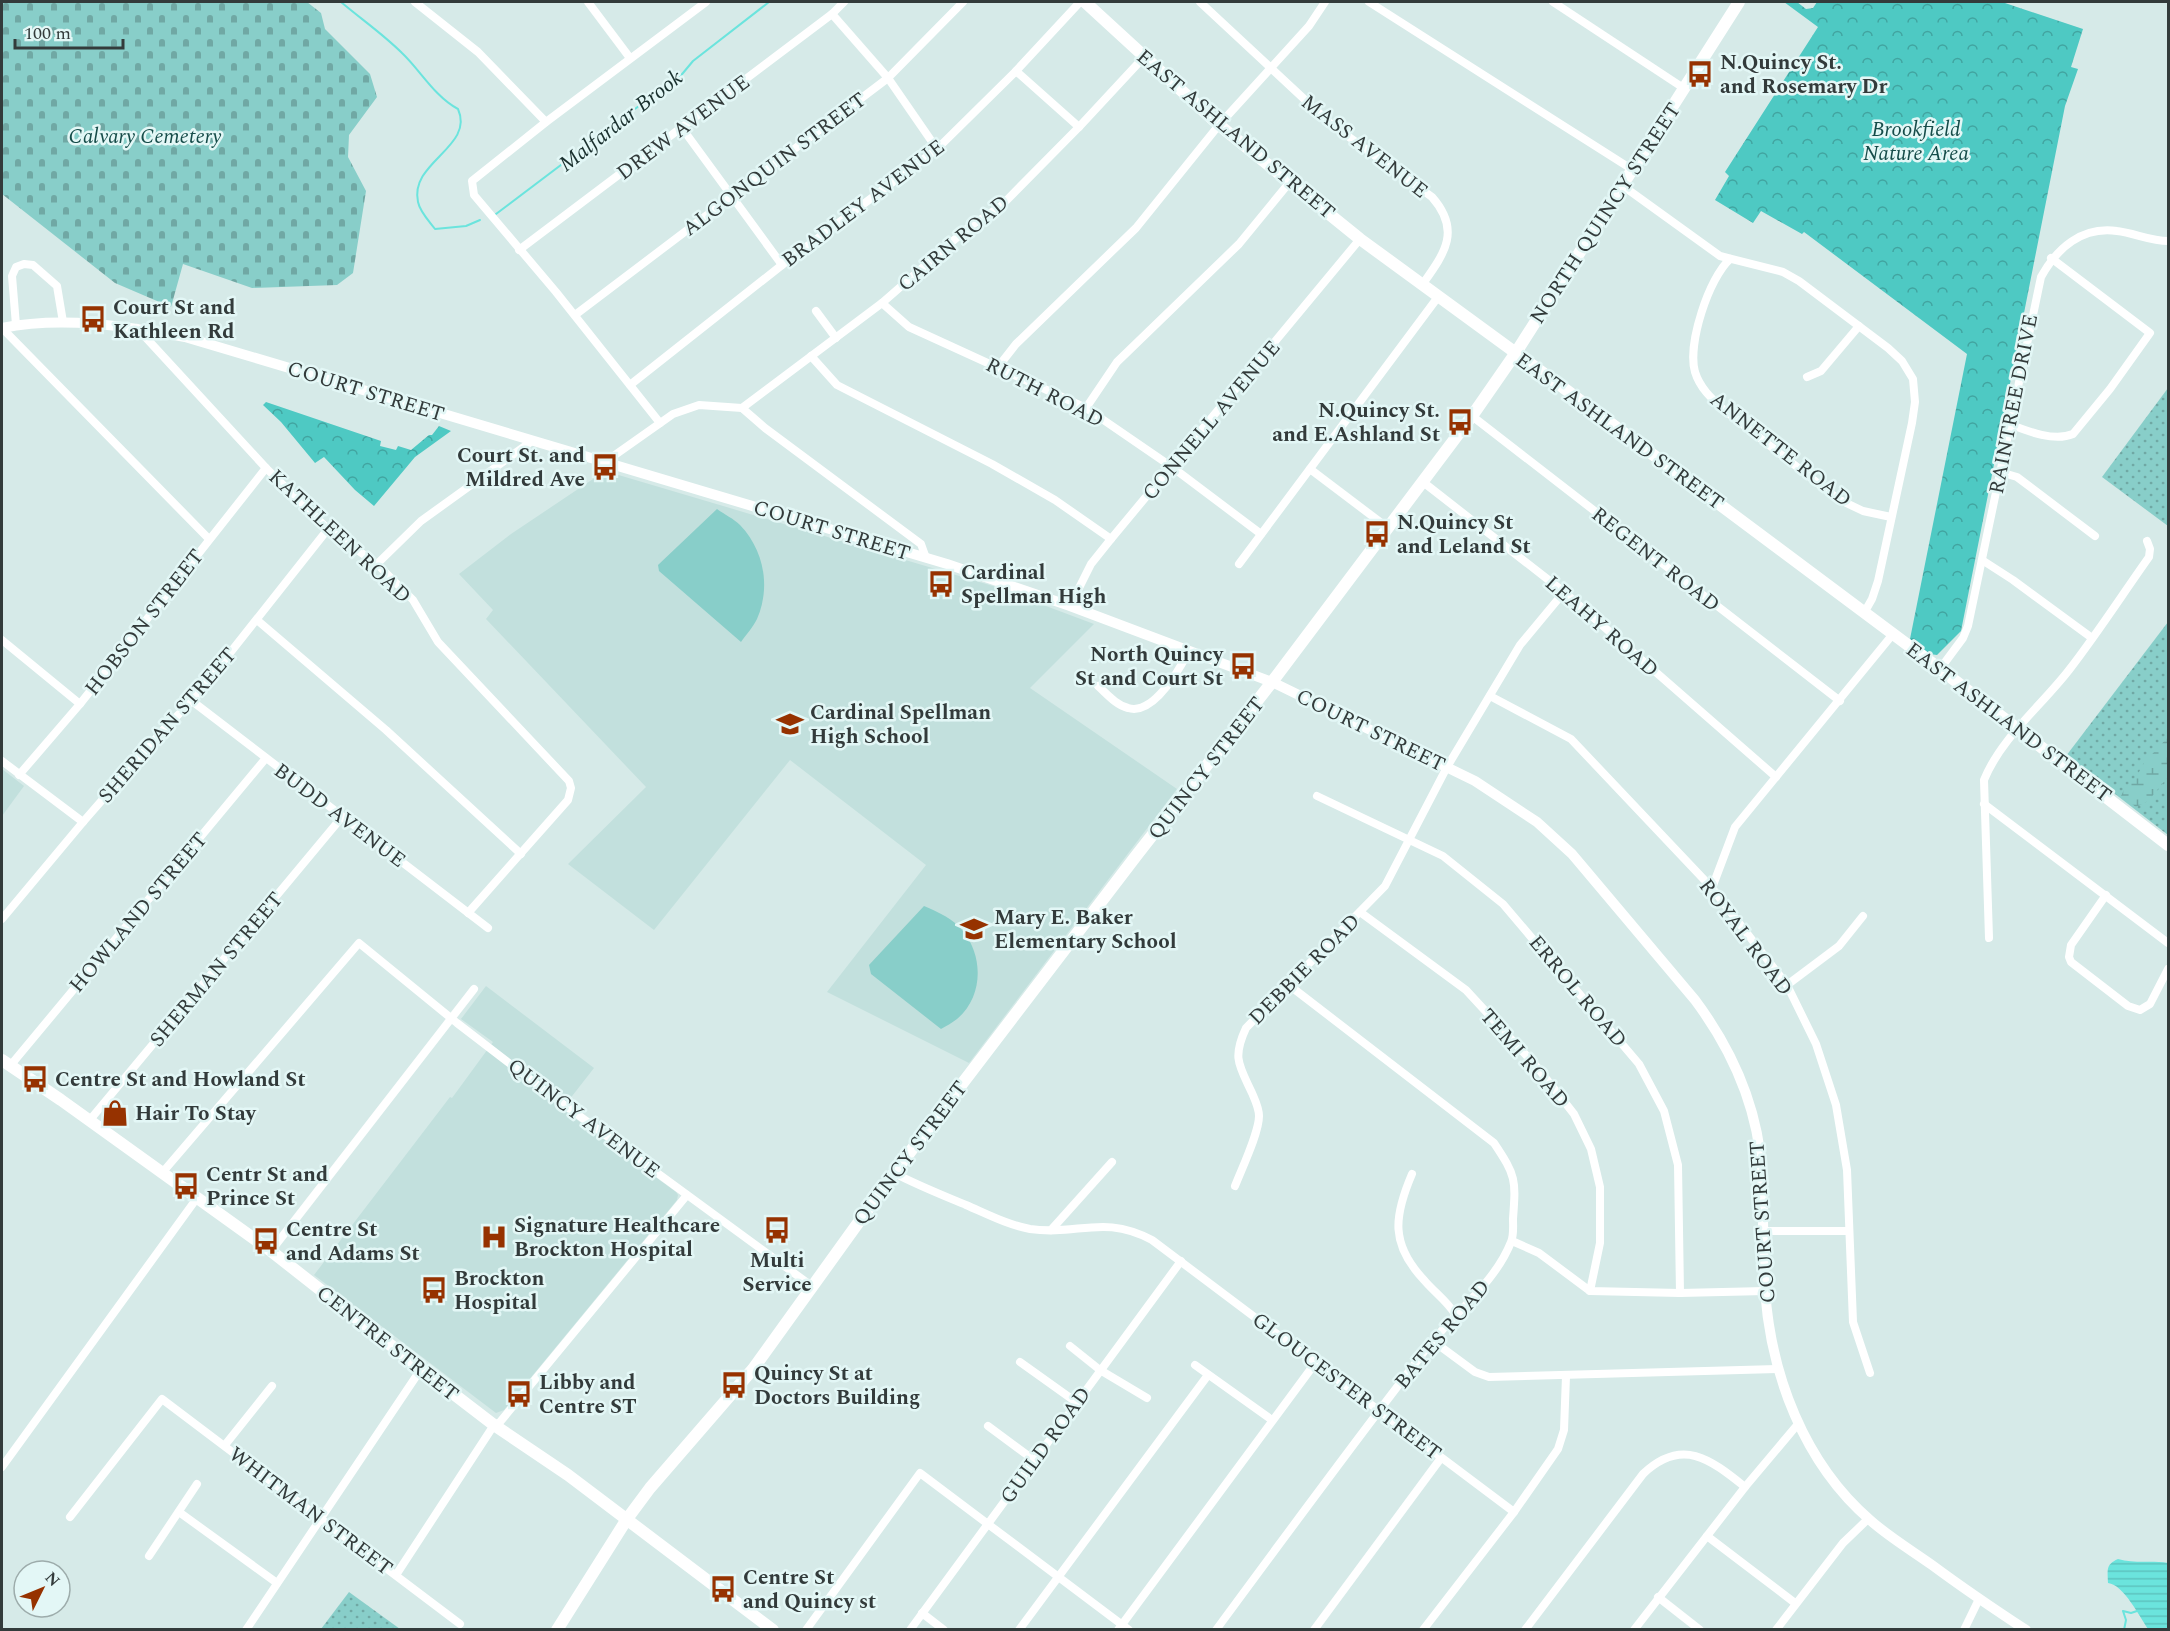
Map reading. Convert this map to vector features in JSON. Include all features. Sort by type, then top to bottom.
[{"type":"main road","name":"EAST ASHLAND STREET","points":[[1085,2],[1219,125],[1360,239],[1864,612],[2169,844]]},
{"type":"main road","name":"NORTH QUINCY STREET","points":[[1272,682],[1472,416],[1515,354],[1739,2]]},
{"type":"main road","name":"QUINCY STREET","points":[[557,1629],[627,1519],[650,1488],[753,1369],[894,1173],[1272,682]]},
{"type":"main road","name":"CENTRE STREET","points":[[6,1063],[59,1104],[89,1120],[271,1251],[495,1425],[555,1466],[773,1629]]},
{"type":"street","points":[[415,2],[478,52],[546,122]]},
{"type":"street","points":[[588,2],[630,58]]},
{"type":"street","points":[[660,423],[474,195],[472,182],[546,122],[706,2]]},
{"type":"street","name":"DREW AVENUE","points":[[519,250],[832,14],[844,2]]},
{"type":"street","name":"ALGONQUIN STREET","points":[[574,315],[888,78],[963,2]]},
{"type":"street","name":"BRADLEY AVENUE","points":[[630,385],[782,265],[937,149],[1016,71],[1080,2]]},
{"type":"street","name":"MASS AVENUE","points":[[1200,2],[1331,124],[1432,197],[1445,216],[1448,241],[1440,261],[1422,285]]},
{"type":"street","points":[[998,367],[1016,344],[1136,228],[1219,125],[1309,26],[1325,2]]},
{"type":"street","points":[[1369,2],[1633,170]]},
{"type":"street","points":[[1553,2],[1685,89]]},
{"type":"street","points":[[832,14],[888,78],[937,149]]},
{"type":"street","name":"CAIRN ROAD","points":[[742,408],[882,303],[969,227],[1001,206],[1144,57]]},
{"type":"street","points":[[1016,71],[1079,127]]},
{"type":"street","points":[[682,128],[782,265]]},
{"type":"street","points":[[1086,408],[1117,362],[1239,244],[1289,183]]},
{"type":"street","points":[[1623,186],[1711,250],[1730,259],[1783,272],[1799,281],[1902,361],[1913,380],[1915,402],[1878,581],[1864,612]]},
{"type":"street","name":"RAINTREE DRIVE","points":[[1940,669],[1963,638],[1968,626],[2037,290],[2051,258],[2073,240],[2103,230],[2169,241]]},
{"type":"street","name":"CONNELL AVENUE","points":[[1070,606],[1091,564],[1360,239]]},
{"type":"street","points":[[2009,424],[2049,436],[2064,438],[2073,434],[2110,389],[2150,333],[2051,258]]},
{"type":"street","name":"ANNETTE ROAD","points":[[1730,259],[1716,276],[1706,301],[1693,349],[1694,370],[1701,385],[1708,396],[1723,409],[1838,499],[1863,511],[1891,517]]},
{"type":"street","points":[[16,325],[12,276],[16,267],[24,264],[33,265],[57,286],[63,322]]},
{"type":"street","points":[[1239,564],[1438,297]]},
{"type":"street","name":"RUTH ROAD","points":[[882,303],[909,327],[1086,408],[1172,467],[1261,534]]},
{"type":"street","points":[[816,311],[836,338]]},
{"type":"street","name":"COURT STREET","points":[[2,328],[63,322],[137,328],[185,338],[926,558],[1070,606],[1272,682],[1447,767],[1502,797],[1537,822],[1572,854],[1695,1000],[1712,1022],[1726,1048],[1744,1086],[1756,1128],[1762,1170],[1765,1291],[1777,1369],[1798,1424],[1831,1478],[1868,1519],[1892,1538],[2026,1629]]},
{"type":"street","points":[[1807,377],[1821,371],[1859,326]]},
{"type":"street","points":[[2,328],[209,539]]},
{"type":"street","name":"KATHLEEN ROAD","points":[[137,328],[266,468],[328,529],[377,564],[413,600],[438,642],[569,781],[571,788],[568,800],[468,913]]},
{"type":"street","points":[[811,356],[837,385],[992,464],[1055,500],[1111,539]]},
{"type":"street","points":[[605,462],[682,410],[699,405],[742,408],[765,428],[921,544],[926,558]]},
{"type":"street","name":"REGENT ROAD","points":[[1472,416],[1840,701]]},
{"type":"street","points":[[377,564],[421,521],[531,441]]},
{"type":"street","name":"HOBSON STREET","points":[[19,775],[80,704],[266,468]]},
{"type":"street","points":[[1310,469],[1388,528]]},
{"type":"street","points":[[2000,472],[2025,482],[2095,536]]},
{"type":"street","name":"LEAHY ROAD","points":[[1423,482],[1564,592],[1776,777]]},
{"type":"street","name":"SHERIDAN STREET","points":[[2,919],[83,822],[165,728],[192,701],[328,529]]},
{"type":"street","points":[[1989,938],[1984,804],[1984,780],[1987,772],[2018,728],[2068,671],[2149,557],[2150,549],[2147,542]]},
{"type":"street","points":[[1982,560],[2092,638]]},
{"type":"street","name":"DEBBIE ROAD","points":[[1235,1186],[1257,1128],[1259,1115],[1256,1101],[1238,1062],[1238,1044],[1246,1028],[1385,886],[1447,767],[1520,645],[1564,592]]},
{"type":"street","points":[[257,620],[386,730],[521,854]]},
{"type":"street","points":[[1712,888],[1735,827],[1893,634]]},
{"type":"street","points":[[2,640],[80,704]]},
{"type":"street","points":[[1098,686],[1126,708],[1145,708],[1171,680],[1189,651]]},
{"type":"street","name":"ROYAL ROAD","points":[[1490,696],[1570,739],[1712,888],[1786,985],[1816,1044],[1836,1105],[1846,1170],[1853,1322],[1870,1373]]},
{"type":"street","name":"BUDD AVENUE","points":[[192,701],[488,928]]},
{"type":"street","name":"HOWLAND STREET","points":[[6,1063],[266,758]]},
{"type":"street","points":[[2,761],[83,822]]},
{"type":"street","name":"ERROL ROAD","points":[[1317,796],[1443,856],[1503,904],[1639,1064],[1664,1111],[1678,1165],[1680,1293]]},
{"type":"street","points":[[1984,804],[2169,943]]},
{"type":"street","name":"SHERMAN STREET","points":[[89,1120],[342,817]]},
{"type":"street","points":[[2106,895],[2071,945],[2069,957],[2071,962],[2128,1006],[2140,1010],[2152,1001],[2169,969]]},
{"type":"street","name":"TEMI ROAD","points":[[1360,912],[1466,990],[1537,1067],[1574,1114],[1591,1149],[1600,1187],[1600,1243],[1590,1291]]},
{"type":"street","points":[[1786,985],[1839,945],[1863,916]]},
{"type":"street","name":"QUINCY AVENUE","points":[[162,1173],[359,943],[452,1018],[687,1196],[813,1287]]},
{"type":"street","name":"BATES ROAD","points":[[1216,1629],[1378,1411],[1455,1314],[1487,1284],[1512,1240],[1515,1185],[1511,1168],[1494,1143],[1294,989],[1290,983]]},
{"type":"street","points":[[271,1251],[474,989]]},
{"type":"street","points":[[1051,1230],[1112,1162]]},
{"type":"street","name":"GLOUCESTER STREET","points":[[894,1173],[1007,1222],[1031,1229],[1051,1230],[1098,1226],[1120,1228],[1152,1240],[1514,1512]]},
{"type":"street","points":[[1412,1174],[1403,1195],[1398,1216],[1398,1229],[1403,1249],[1411,1265],[1422,1279],[1455,1314]]},
{"type":"street","points":[[396,1575],[495,1425],[500,1422],[687,1196]]},
{"type":"street","points":[[2,1467],[197,1198]]},
{"type":"street","points":[[1764,1231],[1848,1231]]},
{"type":"street","points":[[1512,1240],[1539,1253],[1590,1291],[1680,1293],[1765,1291]]},
{"type":"street","name":"GUILD ROAD","points":[[910,1629],[1181,1261]]},
{"type":"street","points":[[1433,1341],[1475,1372],[1489,1377],[1777,1369]]},
{"type":"street","points":[[1070,1346],[1100,1370],[1147,1398]]},
{"type":"street","points":[[1020,1362],[1076,1402]]},
{"type":"street","points":[[806,1629],[920,1473],[1059,1575],[1123,1628],[1316,1362]]},
{"type":"street","points":[[1195,1365],[1272,1420]]},
{"type":"street","points":[[246,1629],[421,1369]]},
{"type":"street","points":[[1019,1629],[1208,1375]]},
{"type":"street","points":[[1422,1629],[1514,1512],[1558,1449],[1564,1430],[1566,1376]]},
{"type":"street","points":[[225,1445],[272,1386]]},
{"type":"street","name":"WHITMAN STREET","points":[[70,1517],[162,1399],[460,1624]]},
{"type":"street","points":[[1634,1629],[1745,1487],[1798,1424]]},
{"type":"street","points":[[988,1426],[1034,1460]]},
{"type":"street","points":[[1525,1629],[1653,1464],[1670,1456],[1682,1453],[1692,1454],[1714,1463],[1745,1487]]},
{"type":"street","points":[[1314,1629],[1441,1458]]},
{"type":"street","points":[[149,1556],[197,1484]]},
{"type":"street","points":[[179,1512],[277,1583]]},
{"type":"street","points":[[1776,1629],[1843,1543],[1868,1519]]},
{"type":"street","points":[[1707,1536],[1796,1603]]},
{"type":"street","points":[[1658,1597],[1700,1629]]},
{"type":"street","points":[[1964,1629],[1979,1599]]},
{"type":"street","points":[[922,1613],[944,1629]]},
{"type":"shaded area","name":"Cardinal Spellman High School","points":[[605,471],[993,586],[1094,624],[1030,688],[1177,789],[969,1063],[827,992],[926,865],[790,760],[654,930],[568,864],[646,787],[486,619],[493,610],[459,574],[511,534]]},
{"type":"shaded area","points":[[2,769],[24,786],[2,816]]},
{"type":"shaded area","name":"Signature Healthcare Brockton Hospital","points":[[486,986],[594,1068],[562,1109],[678,1195],[677,1200],[504,1410],[496,1413],[314,1275],[493,1042],[461,1019]]},
{"type":"shaded area","points":[[2118,1559],[2168,1563],[2168,1629],[2148,1629],[2120,1589],[2108,1583],[2109,1566]]},
{"type":"green space","name":"Calvary Cemetery","points":[[2,2],[307,2],[321,13],[325,29],[370,74],[377,97],[349,135],[348,157],[366,191],[353,273],[337,285],[252,288],[183,264],[171,307],[115,283],[2,194]]},
{"type":"green space","name":"Brookfield Nature Area","points":[[1784,2],[1797,2],[1806,9],[1813,8],[1817,2],[2002,2],[2083,29],[2071,67],[2078,69],[2065,106],[1961,631],[1937,655],[1930,654],[1910,639],[1967,354],[1804,232],[1802,234],[1761,211],[1753,223],[1715,200],[1729,176],[1725,172],[1818,27]]},
{"type":"green space","points":[[2168,388],[2168,526],[2102,477]]},
{"type":"green space","points":[[266,402],[381,441],[380,446],[396,450],[398,446],[411,450],[432,435],[439,426],[451,431],[415,457],[374,506],[355,490],[324,457],[315,463],[281,422],[263,405]]},
{"type":"green space","points":[[717,509],[738,523],[748,535],[760,557],[763,569],[764,594],[761,607],[755,622],[741,642],[659,571],[658,565]]},
{"type":"green space","points":[[2168,622],[2168,835],[2066,756]]},
{"type":"green space","points":[[2168,737],[2168,777],[2148,801],[2136,807],[2121,796],[2125,788],[2136,778],[2143,764]]},
{"type":"green space","points":[[924,906],[945,916],[963,931],[970,941],[977,964],[978,976],[972,1000],[957,1019],[941,1029],[871,974],[869,965]]},
{"type":"green space","points":[[349,1592],[400,1629],[321,1629]]},
{"type":"waterway","name":"Malfardar Brook","points":[[341,2],[395,46],[442,98],[458,109],[461,122],[458,134],[431,165],[418,188],[418,202],[423,213],[435,229],[466,226],[480,220]]},
{"type":"waterway","name":"Malfardar Brook","points":[[496,214],[668,84],[678,79],[693,61],[769,2]]},
{"type":"waterway","points":[[2124,1630],[2126,1620],[2123,1611],[2131,1613],[2137,1611]]},
{"type":"place","name":"N.Quincy St. and Rosemary Dr","points":[[1700,74]]},
{"type":"place","name":"Court St and Kathleen Rd","points":[[93,319]]},
{"type":"place","name":"N.Quincy St. and E.Ashland St","points":[[1460,422]]},
{"type":"place","name":"Court St. and Mildred Ave","points":[[605,467]]},
{"type":"place","name":"N.Quincy St and Leland St","points":[[1377,534]]},
{"type":"place","name":"Cardinal Spellman High","points":[[941,584]]},
{"type":"place","name":"North Quincy St and Court St","points":[[1243,666]]},
{"type":"place","name":"Cardinal Spellman High School","points":[[790,724]]},
{"type":"place","name":"Mary E. Baker Elementary School","points":[[974,929]]},
{"type":"place","name":"Centre St and Howland St","points":[[35,1079]]},
{"type":"place","name":"Hair To Stay","points":[[115,1113]]},
{"type":"place","name":"Centr St and Prince St","points":[[186,1186]]},
{"type":"place","name":"Multi Service","points":[[777,1230]]},
{"type":"place","name":"Signature Healthcare Brockton Hospital","points":[[494,1237]]},
{"type":"place","name":"Centre St and Adams St","points":[[266,1241]]},
{"type":"place","name":"Brockton Hospital","points":[[434,1290]]},
{"type":"place","name":"Quincy St at Doctors Building","points":[[734,1385]]},
{"type":"place","name":"Libby and Centre ST","points":[[519,1394]]},
{"type":"place","name":"Centre St and Quincy st","points":[[723,1589]]}]
